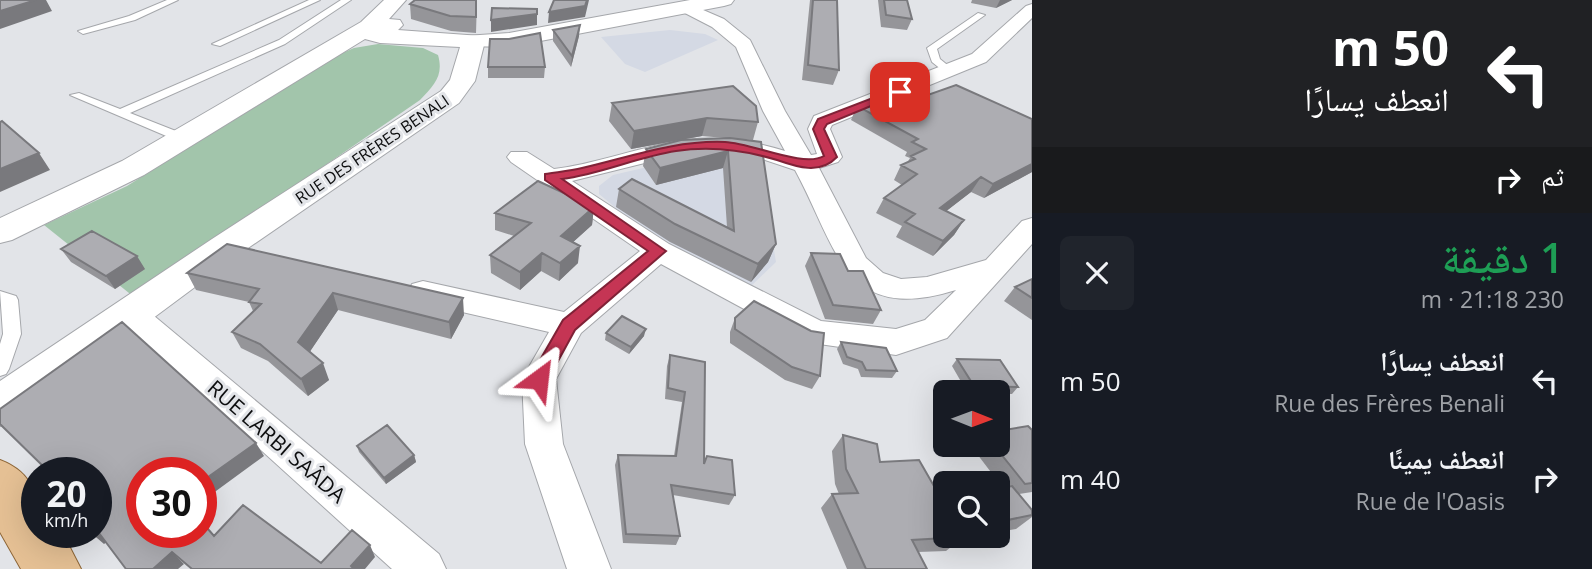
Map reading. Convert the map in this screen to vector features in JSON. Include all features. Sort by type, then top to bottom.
[{"type":"main road","points":[[0,232],[83,194],[183,138],[369,27],[396,0]]},
{"type":"main road","points":[[404,26],[398,13],[407,0]]},
{"type":"main road","points":[[369,27],[370,33],[380,36],[461,41],[509,40],[724,0]]},
{"type":"main road","points":[[369,27],[404,26],[461,41]]},
{"type":"main road","name":"RUE DES FRÈRES BENALI","points":[[0,406],[225,247],[450,97],[462,81],[461,41]]},
{"type":"main road","points":[[0,484],[53,569]]},
{"type":"street","points":[[687,8],[718,23],[744,44],[774,111],[805,165],[855,264],[873,281],[899,290],[927,288],[996,267]]},
{"type":"street","points":[[550,177],[580,173],[688,147],[725,145],[757,150],[805,165],[830,157],[818,129],[822,121],[951,72],[979,58],[1032,9]]},
{"type":"street","points":[[519,157],[659,251],[817,333],[896,342],[936,329],[1032,227]]},
{"type":"street","points":[[225,247],[265,256]]},
{"type":"street","points":[[589,569],[544,444],[539,379],[569,325],[659,251]]},
{"type":"street","points":[[397,286],[569,325]]},
{"type":"street","name":"RUE LARBI SAÂDA","points":[[130,313],[424,569]]},
{"type":"lane","points":[[83,31],[132,18],[174,0]]},
{"type":"lane","points":[[217,44],[316,0]]},
{"type":"lane","points":[[120,113],[282,42],[347,0]]},
{"type":"lane","points":[[951,72],[936,60],[932,48],[981,15]]},
{"type":"lane","points":[[75,95],[183,138]]},
{"type":"lane","points":[[0,297],[10,300],[12,334],[0,369]]},
{"type":"shaded area","points":[[670,30],[705,34],[718,40],[645,72],[625,64],[601,37]]},
{"type":"shaded area","points":[[758,155],[776,262],[750,287],[609,214],[616,208],[599,194],[599,186],[613,175],[682,159]]},
{"type":"green space","points":[[378,44],[423,48],[438,55],[439,75],[420,100],[134,297],[44,225],[127,186],[333,57],[354,48]]},
{"type":"building","points":[[0,0],[36,0],[0,11]]},
{"type":"building","points":[[415,0],[476,0],[476,17],[450,16],[410,4]]},
{"type":"building","points":[[554,0],[587,0],[585,6],[549,12]]},
{"type":"building","points":[[813,0],[837,0],[839,70],[808,65]]},
{"type":"building","points":[[884,0],[907,0],[912,19],[886,15]]},
{"type":"building","points":[[492,8],[537,9],[537,14],[491,20]]},
{"type":"building","points":[[580,25],[572,56],[553,30]]},
{"type":"building","points":[[540,33],[545,67],[488,67],[490,39],[509,39]]},
{"type":"building","points":[[956,85],[1032,119],[1032,164],[993,184],[981,177],[940,208],[964,220],[943,241],[905,222],[915,214],[884,198],[917,174],[901,165],[915,159],[911,156],[926,149],[912,142],[918,139],[857,106],[890,93],[908,102]]},
{"type":"building","points":[[733,86],[756,106],[758,122],[707,118],[634,131],[612,103]]},
{"type":"building","points":[[2,121],[39,153],[0,169]]},
{"type":"building","points":[[730,138],[761,142],[776,244],[758,264],[675,224],[619,189],[632,179],[734,231],[728,151],[660,168],[646,149],[681,140]]},
{"type":"building","points":[[538,181],[594,207],[561,236],[580,246],[560,263],[542,253],[520,272],[490,255],[531,223],[495,213]]},
{"type":"building","points":[[92,231],[137,256],[106,276],[61,249]]},
{"type":"building","points":[[227,244],[463,298],[449,322],[333,293],[298,342],[323,363],[301,379],[260,344],[232,332],[261,304],[249,302],[259,289],[187,273]]},
{"type":"building","points":[[811,253],[840,254],[848,271],[863,271],[881,310],[833,305]]},
{"type":"building","points":[[1032,279],[1032,298],[1015,287]]},
{"type":"building","points":[[754,301],[811,331],[824,333],[820,376],[792,367],[735,329],[735,318]]},
{"type":"building","points":[[622,316],[646,329],[631,347],[606,333]]},
{"type":"building","points":[[122,322],[256,443],[217,471],[217,457],[126,457],[126,548],[217,548],[217,533],[243,505],[321,563],[352,530],[370,545],[351,566],[354,569],[192,569],[172,552],[153,569],[126,569],[110,548],[112,457],[34,457],[0,424],[0,409]]},
{"type":"building","points":[[841,342],[886,348],[897,371],[866,370],[862,362],[847,357]]},
{"type":"building","points":[[670,355],[705,362],[704,464],[707,456],[732,460],[735,495],[671,485],[680,536],[626,534],[618,455],[676,456],[685,392],[668,388]]},
{"type":"building","points":[[957,359],[1000,360],[1018,387],[1010,387],[1010,380],[970,380]]},
{"type":"building","points":[[387,425],[414,455],[384,478],[357,446]]},
{"type":"building","points":[[1028,426],[1032,430],[1032,483],[1025,484],[1003,457],[1010,457],[1010,429]]},
{"type":"building","points":[[843,435],[877,444],[880,462],[919,460],[933,484],[933,539],[912,540],[927,569],[866,569],[832,494],[858,493],[846,469]]},
{"type":"building","points":[[1010,486],[1032,510],[1032,515],[1010,520]]},
{"type":"route","points":[[539,379],[569,325],[659,251],[550,177],[580,173],[676,148],[725,145],[757,150],[805,165],[823,162],[830,157],[828,146],[818,129],[822,121],[900,92]]}]
